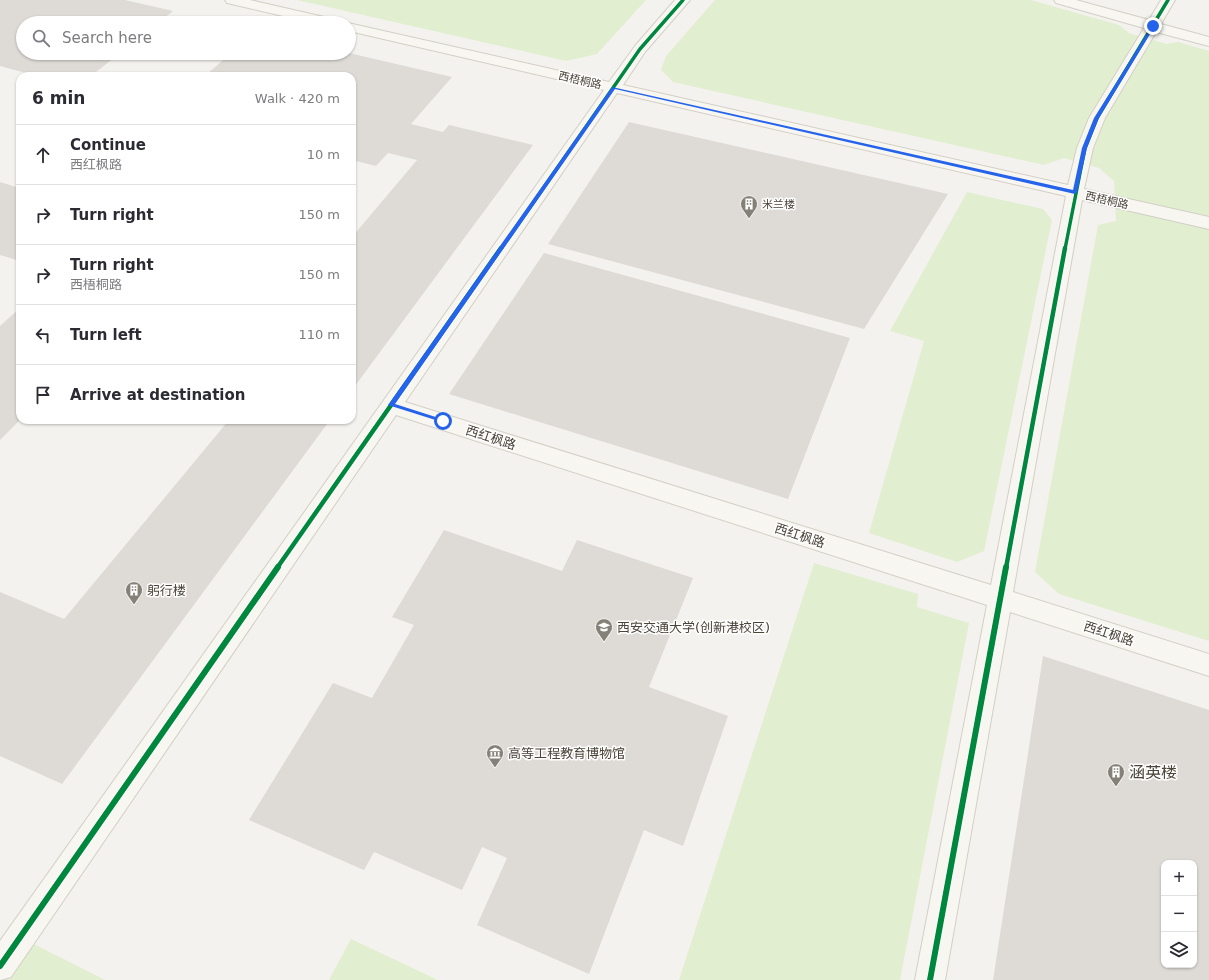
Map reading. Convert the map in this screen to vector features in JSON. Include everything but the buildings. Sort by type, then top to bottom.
[{"type":"street","points":[[232,0],[302,16]]},
{"type":"street","points":[[0,966],[640,49],[683,0]]},
{"type":"street","points":[[1061,0],[1209,42]]},
{"type":"street","points":[[930,980],[1075,192],[1085,148],[1097,118],[1168,0]]},
{"type":"street","name":"西梧桐路","points":[[356,29],[1209,223]]},
{"type":"street","name":"西红枫路","points":[[391,405],[1209,665]]},
{"type":"green space","points":[[297,0],[646,0],[597,54],[566,61]]},
{"type":"green space","points":[[715,0],[1031,0],[1119,25],[1129,33],[1166,44],[1178,42],[1209,51],[1209,641],[1059,594],[1035,572],[1098,225],[1116,221],[1114,181],[1099,168],[1064,158],[1044,165],[673,82],[661,70],[666,56]]},
{"type":"green space","points":[[967,192],[1043,209],[1052,220],[984,551],[957,562],[869,533],[924,341],[890,331]]},
{"type":"green space","points":[[814,563],[918,594],[917,607],[969,623],[900,980],[679,980]]},
{"type":"green space","points":[[351,939],[438,980],[329,980]]},
{"type":"green space","points":[[28,941],[105,980],[0,980]]},
{"type":"cycle path","points":[[0,966],[640,49],[683,0]]},
{"type":"cycle path","points":[[930,980],[1075,192],[1085,148],[1097,118],[1168,0]]},
{"type":"place","name":"米兰楼","points":[[749,219]]},
{"type":"place","name":"躬行楼","points":[[134,605]]},
{"type":"place","name":"西安交通大学(创新港校区)","points":[[604,642]]},
{"type":"place","name":"高等工程教育博物馆","points":[[495,768]]},
{"type":"place","name":"涵英楼","points":[[1116,787]]},
{"type":"route","points":[[443,421],[391,405],[614,88],[1075,192],[1085,148],[1097,118],[1153,26]]}]
